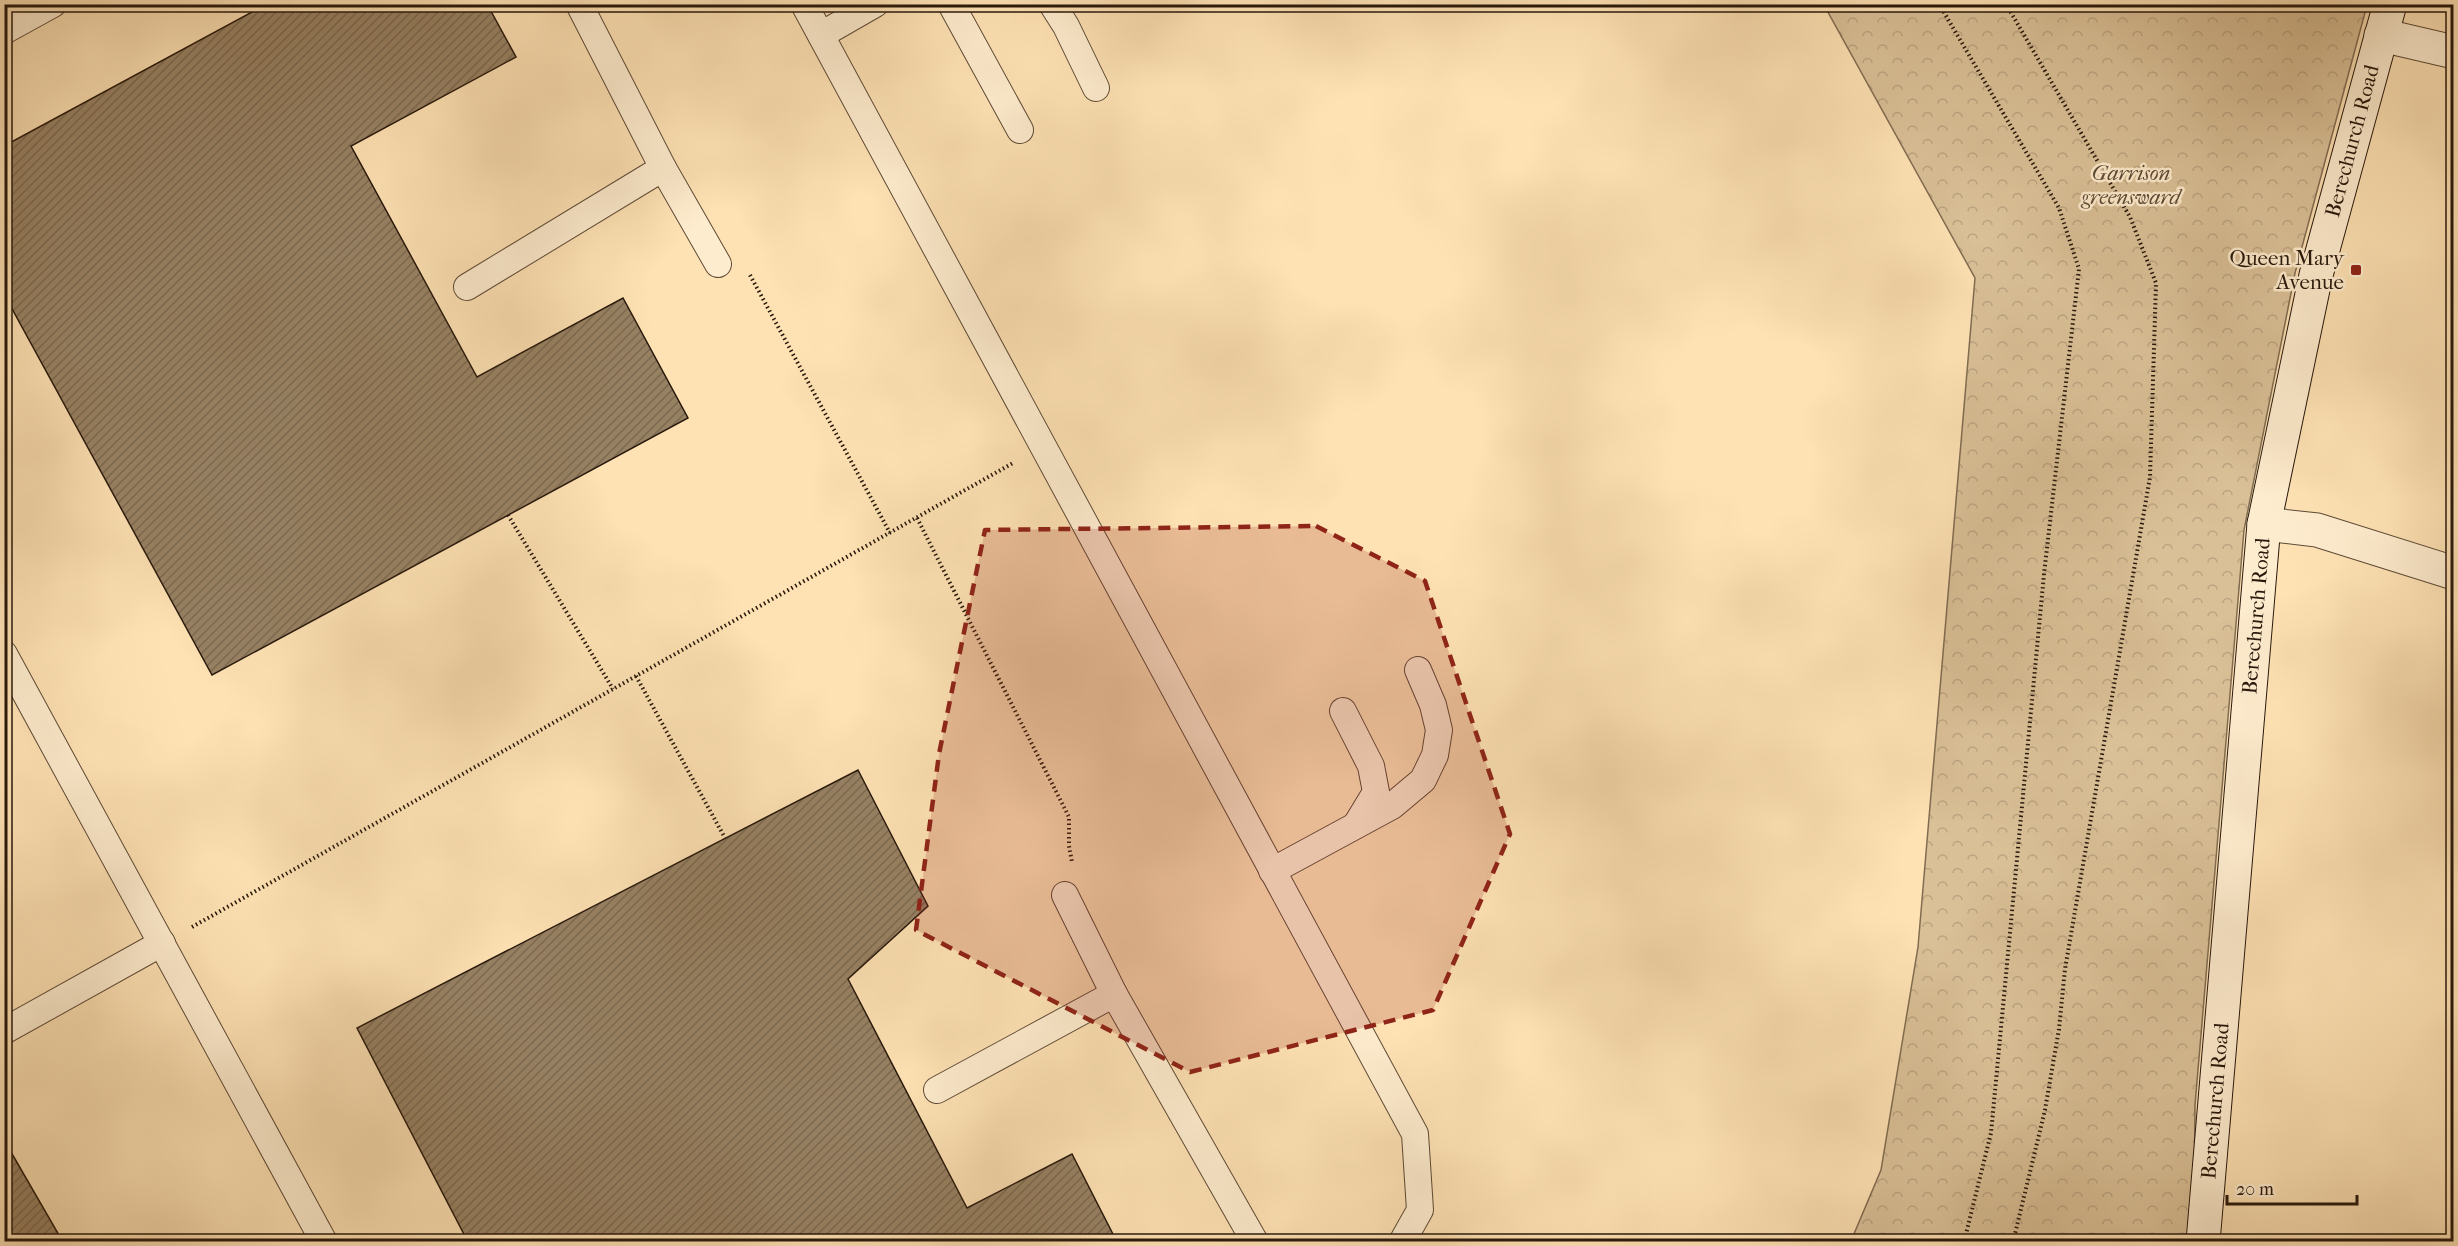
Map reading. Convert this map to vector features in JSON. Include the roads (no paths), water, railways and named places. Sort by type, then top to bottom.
[{"type":"street","name":"Berechurch Road","points":[[2203,1242],[2264,524],[2316,275],[2390,4]]},
{"type":"street","points":[[2381,36],[2454,52]]},
{"type":"street","points":[[2264,524],[2317,530],[2454,573]]},
{"type":"lane","points":[[4,31],[53,4]]},
{"type":"lane","points":[[579,4],[663,168],[718,264]]},
{"type":"lane","points":[[804,4],[1415,1134],[1420,1210],[1402,1242]]},
{"type":"lane","points":[[821,35],[875,4]]},
{"type":"lane","points":[[951,4],[1020,130]]},
{"type":"lane","points":[[1052,4],[1066,26],[1096,88]]},
{"type":"lane","points":[[467,287],[663,168]]},
{"type":"lane","points":[[4,654],[324,1242]]},
{"type":"lane","points":[[1272,871],[1408,795],[1423,780],[1435,755],[1439,730],[1433,705],[1418,670]]},
{"type":"lane","points":[[1343,711],[1371,766],[1376,792],[1356,825]]},
{"type":"lane","points":[[1065,895],[1114,994],[1255,1242]]},
{"type":"lane","points":[[4,1031],[162,944]]},
{"type":"lane","points":[[937,1090],[1114,994]]},
{"type":"place","name":"Queen Mary Avenue","points":[[2356,270]]},
{"type":"park label","name":"Garrison greensward","points":[[2131,185]]}]
